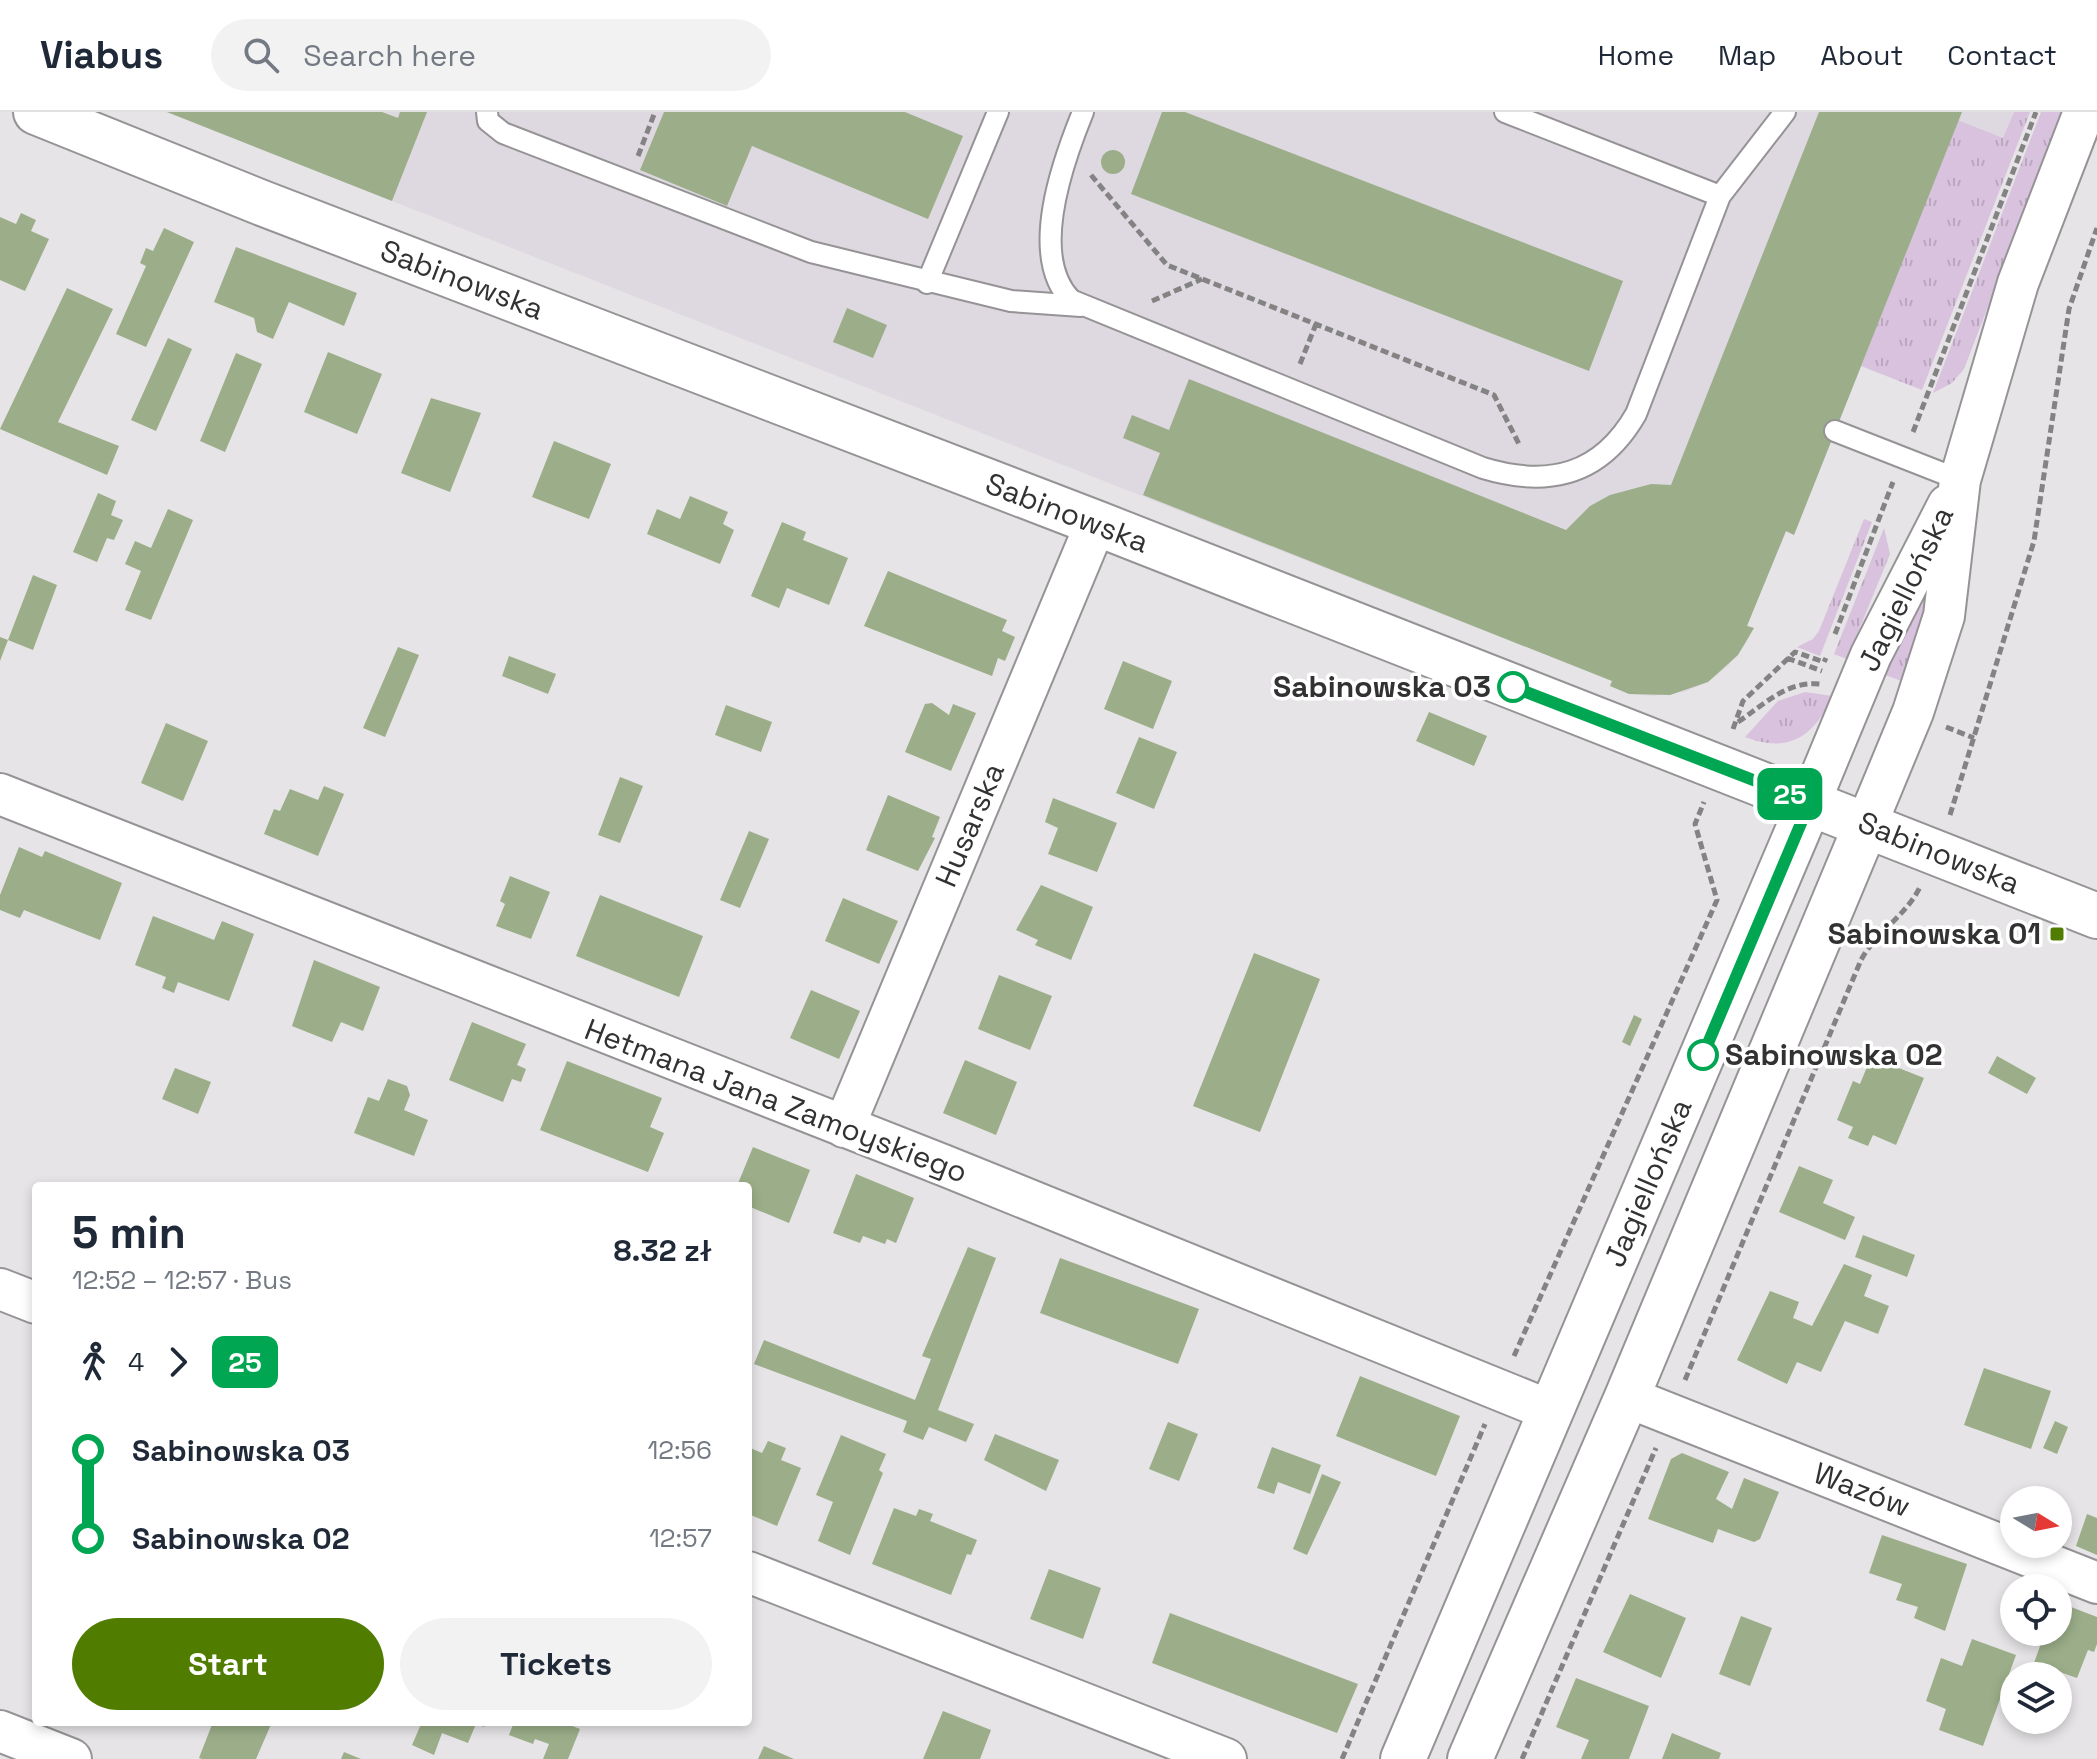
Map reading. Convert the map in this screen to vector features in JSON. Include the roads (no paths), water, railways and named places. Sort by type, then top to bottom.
[{"type":"street","name":"Sabinowska","points":[[36,112],[276,209],[1096,523],[1867,823],[2097,916]]},
{"type":"street","name":"Jagiellońska","points":[[1470,1759],[1627,1397],[1913,712],[1944,616],[1960,480],[2018,283],[2084,112]]},
{"type":"street","name":"Jagiellońska","points":[[1403,1759],[1871,655],[1960,480]]},
{"type":"street","name":"Husarska","points":[[844,1127],[1096,523]]},
{"type":"street","name":"Hetmana Jana Zamoyskiego","points":[[0,794],[844,1127],[1551,1411]]},
{"type":"street","points":[[0,1289],[32,1301]]},
{"type":"street","name":"Wazów","points":[[1627,1397],[2097,1583]]},
{"type":"street","points":[[752,1574],[1226,1759]]},
{"type":"street","points":[[0,1731],[71,1759]]},
{"type":"lane","points":[[487,112],[488,121],[503,133],[776,242],[927,283],[1011,301],[1081,306]]},
{"type":"lane","points":[[927,283],[998,112]]},
{"type":"lane","points":[[1083,112],[1068,148],[1053,209],[1051,235],[1057,281],[1063,292],[1081,306],[1112,319],[1483,468],[1536,478],[1587,465],[1608,452],[1623,437],[1636,414],[1720,196],[1785,112]]},
{"type":"lane","points":[[1505,112],[1720,196]]},
{"type":"lane","points":[[1835,431],[1960,480]]},
{"type":"place","name":"Sabinowska 03","points":[[1513,687]]},
{"type":"place","name":"Sabinowska 01","points":[[2057,934]]},
{"type":"place","name":"Sabinowska 02","points":[[1703,1055]]}]
